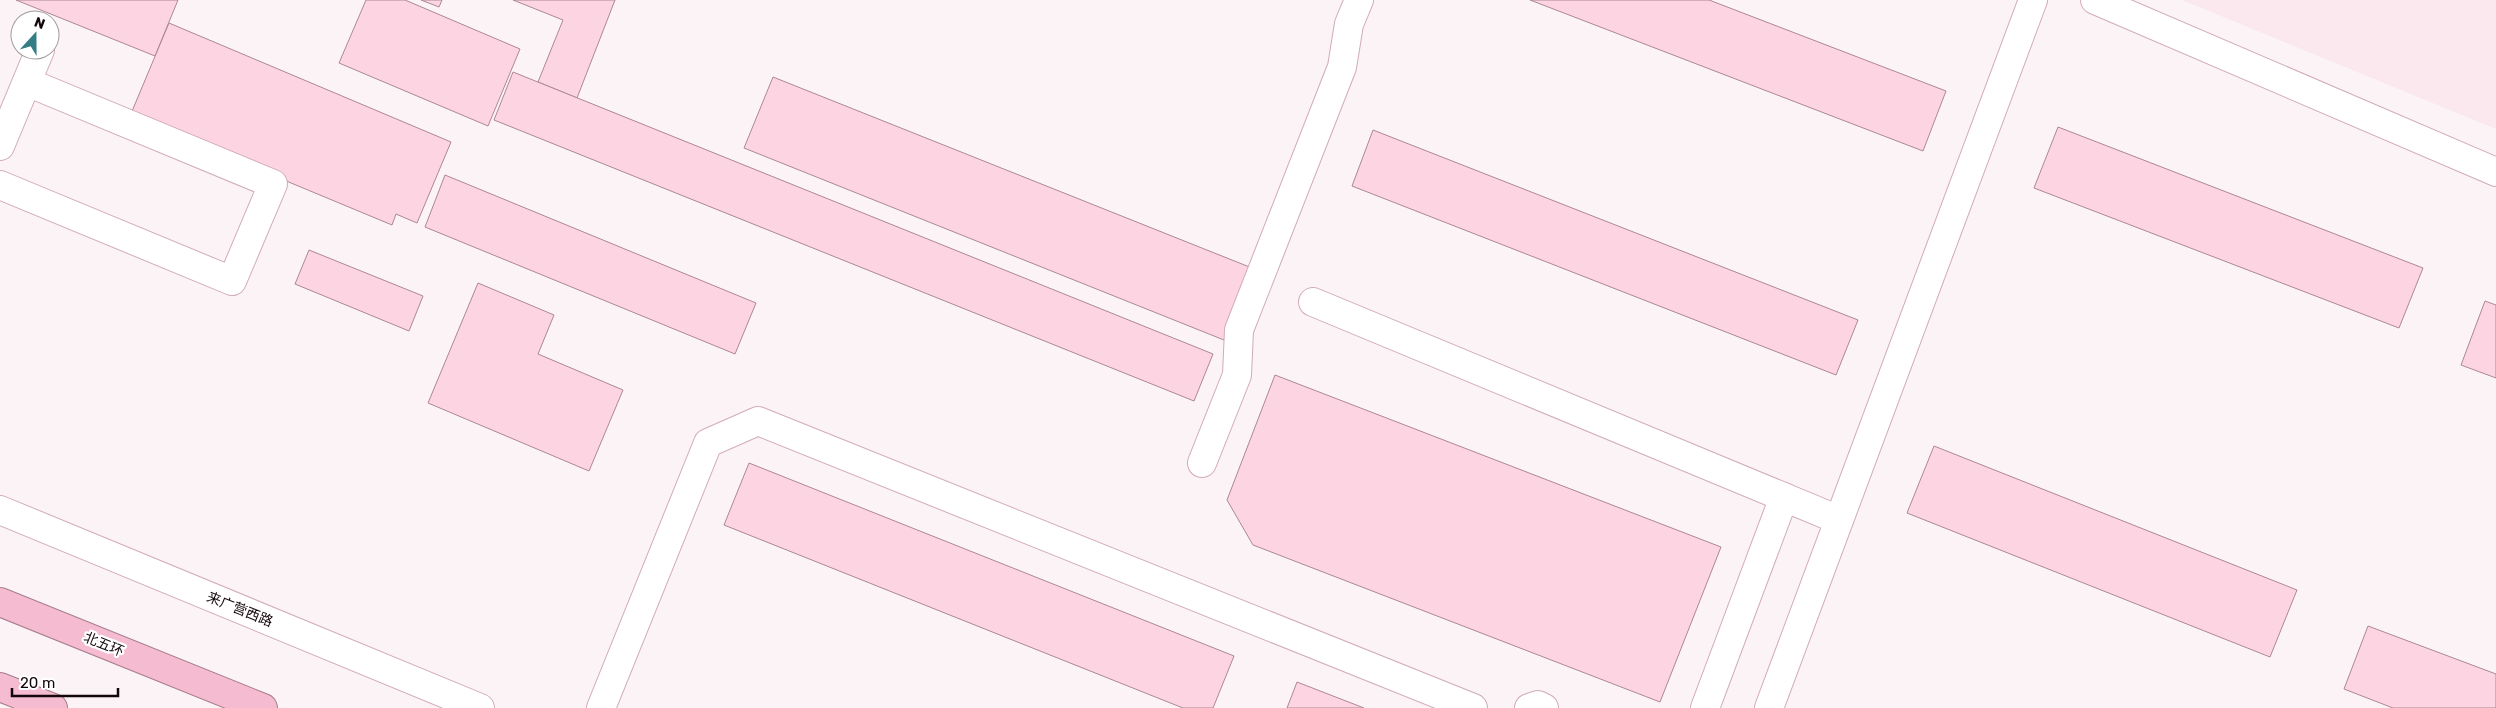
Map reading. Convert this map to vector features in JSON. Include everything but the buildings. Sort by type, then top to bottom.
[{"type":"highway","name":"北五环","points":[[0,602],[263,708]]},
{"type":"highway","points":[[0,687],[53,708]]},
{"type":"street","points":[[1202,464],[1237,376],[1239,330],[1342,67],[1349,24],[1359,0]]},
{"type":"street","points":[[1777,706],[1839,520],[2033,0]]},
{"type":"street","points":[[2095,0],[2496,172]]},
{"type":"street","points":[[0,146],[36,60]]},
{"type":"street","points":[[0,185],[232,281],[273,184],[27,82]]},
{"type":"street","points":[[1312,302],[1839,520]]},
{"type":"street","points":[[601,708],[708,443],[758,421],[1473,708]]},
{"type":"street","points":[[1705,708],[1784,497]]},
{"type":"street","name":"来广营西路","points":[[0,510],[480,708]]},
{"type":"street","points":[[1529,708],[1538,706],[1544,708]]},
{"type":"shaded area","points":[[2182,0],[2496,0],[2496,129]]}]
